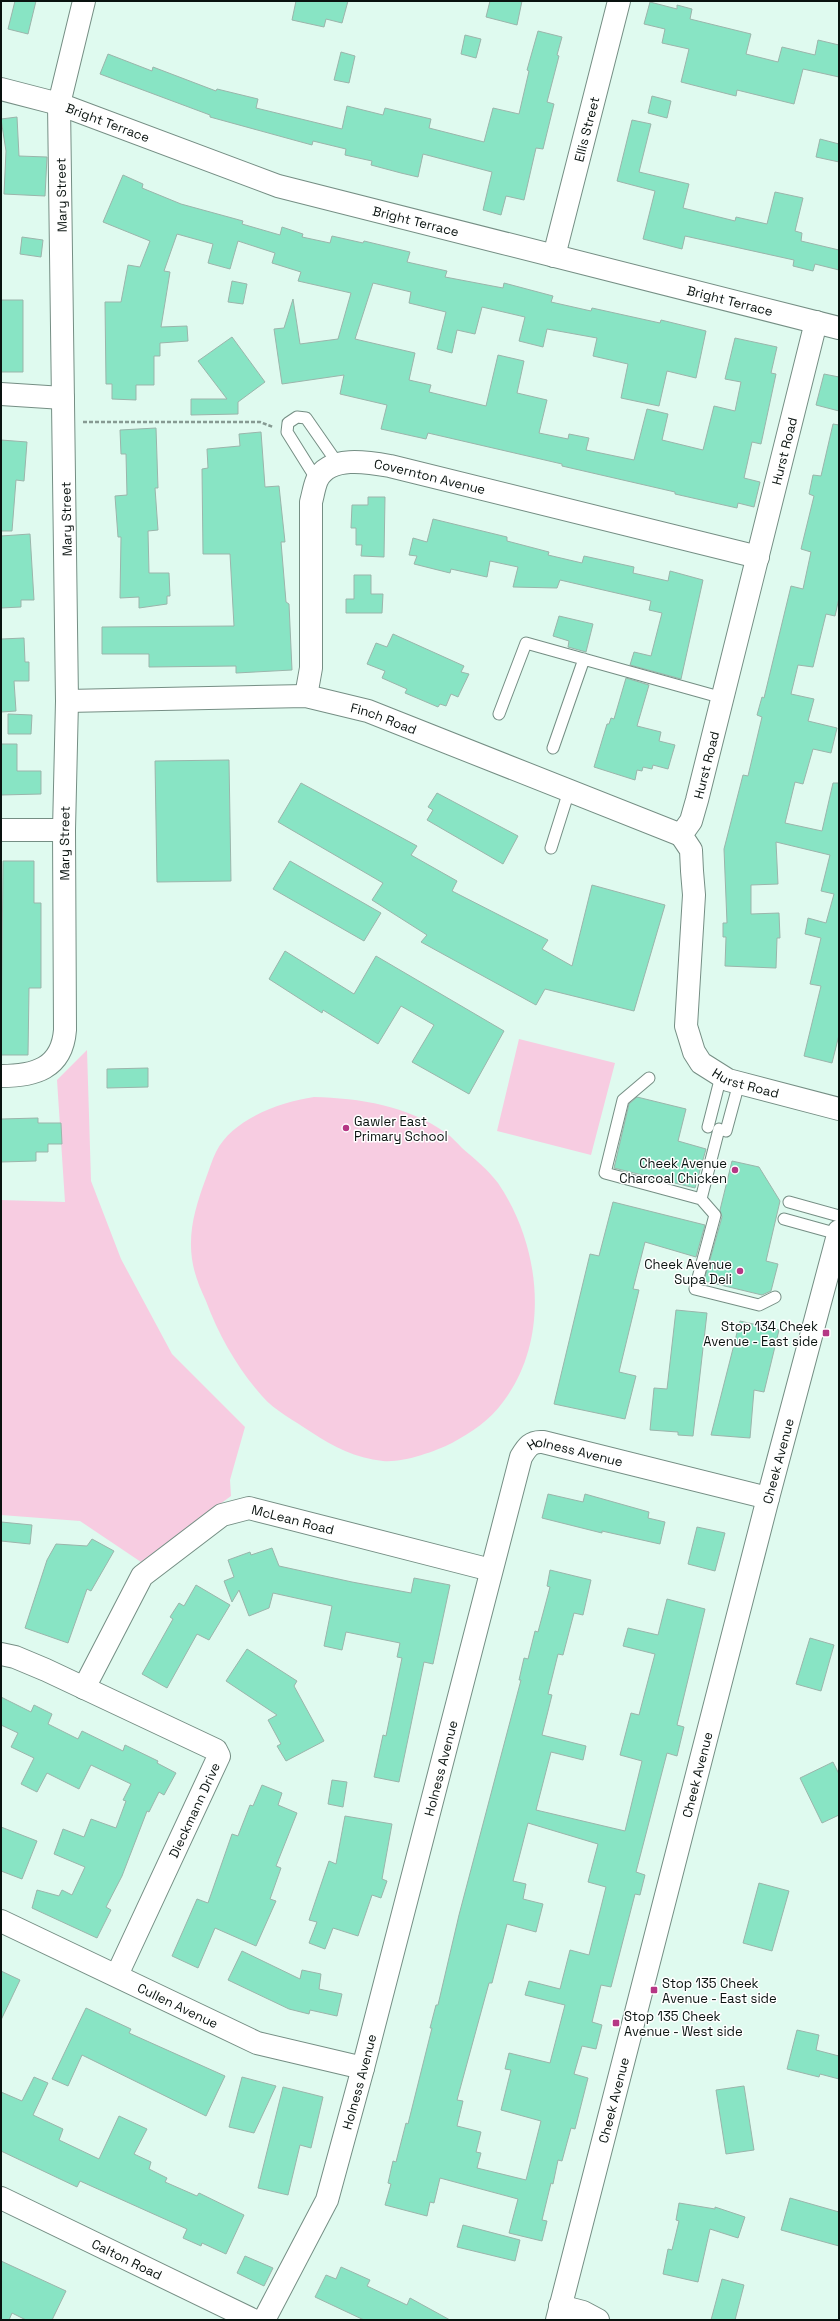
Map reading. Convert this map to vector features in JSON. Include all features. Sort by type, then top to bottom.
[{"type":"street","name":"Mary Street","points":[[1,1076],[25,1076],[42,1069],[56,1056],[64,1040],[64,830],[67,701],[65,422],[63,398],[59,104],[84,1]]},
{"type":"street","name":"Ellis Street","points":[[554,256],[619,1]]},
{"type":"street","name":"Bright Terrace","points":[[1,89],[59,104],[278,186],[839,328]]},
{"type":"street","name":"Hurst Road","points":[[816,322],[691,821],[681,835],[691,850],[694,895],[686,1026],[694,1052],[701,1063],[730,1080],[839,1109]]},
{"type":"street","points":[[1,394],[63,398]]},
{"type":"street","name":"Covernton Avenue","points":[[317,480],[325,471],[338,464],[366,462],[390,466],[758,557]]},
{"type":"street","points":[[306,696],[311,668],[311,502],[317,480]]},
{"type":"street","name":"Finch Road","points":[[67,701],[306,696],[368,711],[681,835]]},
{"type":"street","points":[[1,830],[64,830]]},
{"type":"street","name":"Cheek Avenue","points":[[559,2313],[839,1227]]},
{"type":"street","name":"Holness Avenue","points":[[264,2320],[327,2200],[363,2068],[491,1570],[521,1457],[527,1446],[535,1441],[573,1448],[768,1498]]},
{"type":"street","name":"McLean Road","points":[[84,1688],[142,1576],[222,1515],[239,1509],[249,1508],[491,1570]]},
{"type":"street","name":"Dieckmann Drive","points":[[1,1654],[15,1657],[84,1688],[216,1750],[219,1756],[117,1975]]},
{"type":"street","name":"Cullen Avenue","points":[[1,1921],[257,2043],[363,2068]]},
{"type":"street","name":"Calton Road","points":[[1,2198],[253,2320]]},
{"type":"street","points":[[559,2313],[583,2312],[598,2320]]},
{"type":"lane","points":[[317,480],[287,432],[288,423],[297,416],[306,418],[338,464]]},
{"type":"lane","points":[[499,714],[526,643],[723,698]]},
{"type":"lane","points":[[553,748],[584,659]]},
{"type":"lane","points":[[551,848],[569,791]]},
{"type":"lane","points":[[649,1078],[623,1100],[604,1173],[701,1199],[715,1215],[695,1289],[758,1305],[775,1297]]},
{"type":"lane","points":[[708,1126],[730,1080]]},
{"type":"lane","points":[[701,1199],[723,1130],[730,1080]]},
{"type":"lane","points":[[789,1202],[839,1227]]},
{"type":"lane","points":[[784,1219],[839,1227]]},
{"type":"path","points":[[65,422],[260,422],[287,432]]},
{"type":"shaded area","points":[[519,1039],[615,1063],[591,1155],[497,1131]]},
{"type":"shaded area","points":[[87,1050],[91,1181],[121,1259],[172,1354],[245,1427],[230,1480],[231,1496],[141,1562],[80,1521],[1,1515],[1,1200],[65,1202],[57,1080]]},
{"type":"shaded area","points":[[314,1097],[348,1099],[383,1105],[416,1116],[446,1133],[498,1183],[513,1208],[524,1235],[531,1263],[535,1292],[534,1322],[529,1350],[518,1377],[503,1402],[480,1425],[452,1443],[408,1459],[391,1461],[373,1460],[345,1451],[285,1416],[267,1401],[253,1386],[230,1352],[217,1327],[193,1265],[191,1238],[194,1218],[199,1198],[212,1162],[223,1140],[245,1121],[258,1114],[287,1103]]},
{"type":"building","points":[[15,1],[36,1],[28,34],[8,29]]},
{"type":"building","points":[[296,1],[348,1],[342,23],[326,19],[324,27],[292,20]]},
{"type":"building","points":[[490,1],[522,1],[517,25],[486,17]]},
{"type":"building","points":[[650,2],[677,9],[677,5],[692,9],[690,19],[751,34],[746,54],[778,62],[782,47],[815,55],[818,40],[839,45],[839,77],[803,69],[794,104],[737,90],[736,96],[681,82],[689,49],[662,43],[665,29],[644,24]]},
{"type":"building","points":[[538,31],[562,37],[557,55],[559,56],[547,102],[554,104],[543,149],[536,148],[524,200],[506,196],[501,215],[483,210],[492,172],[423,154],[418,177],[401,173],[371,165],[372,161],[345,155],[346,149],[313,141],[312,145],[210,117],[210,115],[100,74],[108,54],[152,71],[153,67],[216,91],[217,89],[258,99],[256,108],[342,129],[347,106],[383,115],[385,108],[431,119],[429,128],[484,142],[493,108],[519,114],[529,71],[527,70]]},
{"type":"building","points":[[465,35],[481,39],[476,58],[461,54]]},
{"type":"building","points":[[341,52],[355,56],[349,83],[334,80]]},
{"type":"building","points":[[652,96],[671,101],[667,118],[648,113]]},
{"type":"building","points":[[17,117],[19,156],[47,157],[45,196],[4,194],[6,151],[1,119]]},
{"type":"building","points":[[632,120],[651,124],[639,172],[689,184],[683,208],[735,221],[736,217],[767,224],[775,192],[803,198],[795,231],[802,233],[801,241],[839,250],[839,270],[815,264],[813,271],[793,266],[794,260],[685,236],[682,249],[643,239],[655,191],[617,181]]},
{"type":"building","points":[[820,139],[839,144],[839,162],[816,157]]},
{"type":"building","points":[[123,175],[143,184],[142,188],[181,204],[243,221],[242,224],[280,235],[282,227],[303,234],[302,237],[330,243],[332,236],[363,243],[364,241],[410,252],[407,262],[447,271],[445,277],[503,288],[504,283],[553,296],[551,302],[591,311],[592,308],[660,323],[661,320],[706,331],[696,378],[667,371],[659,406],[621,398],[628,364],[593,356],[597,338],[547,329],[543,347],[519,341],[525,317],[482,307],[475,334],[457,330],[452,353],[437,349],[446,312],[409,303],[411,292],[373,283],[355,339],[415,353],[409,380],[431,385],[429,392],[486,406],[498,355],[524,361],[517,393],[547,400],[539,433],[568,439],[569,434],[589,438],[586,450],[634,460],[647,409],[668,414],[662,440],[703,450],[714,406],[735,411],[741,382],[725,379],[735,338],[777,347],[771,373],[776,374],[761,444],[752,442],[744,478],[760,482],[754,507],[738,503],[737,508],[675,494],[675,492],[562,466],[562,464],[428,433],[426,439],[381,429],[387,405],[340,394],[344,375],[282,384],[274,329],[284,328],[293,299],[300,344],[338,339],[351,293],[298,281],[301,272],[272,263],[275,253],[238,241],[230,269],[208,263],[213,244],[177,234],[164,271],[170,272],[161,327],[187,326],[188,341],[160,343],[160,356],[154,356],[154,385],[136,385],[136,400],[112,399],[112,384],[106,384],[105,302],[121,302],[128,265],[140,267],[150,241],[103,222]]},
{"type":"building","points":[[22,237],[43,240],[41,257],[20,254]]},
{"type":"building","points":[[232,281],[247,284],[243,304],[228,302]]},
{"type":"building","points":[[1,300],[23,300],[23,372],[1,372]]},
{"type":"building","points":[[232,337],[265,382],[238,402],[238,414],[191,415],[191,399],[227,399],[198,361]]},
{"type":"building","points":[[824,374],[839,377],[839,411],[816,405]]},
{"type":"building","points":[[833,424],[839,425],[839,598],[835,616],[826,614],[813,667],[798,665],[791,694],[814,699],[808,721],[837,728],[831,753],[813,749],[803,784],[795,782],[785,823],[822,831],[833,783],[839,783],[839,1035],[832,1063],[804,1056],[821,986],[810,984],[821,938],[805,934],[808,918],[826,923],[834,894],[821,891],[830,855],[776,842],[778,884],[751,885],[751,914],[779,913],[780,938],[777,938],[776,968],[725,966],[726,937],[723,937],[723,923],[727,923],[724,849],[743,775],[748,776],[762,717],[757,715],[762,697],[764,698],[791,586],[803,589],[811,552],[801,549],[814,496],[809,494],[813,475],[821,476]]},
{"type":"building","points":[[156,428],[158,488],[155,488],[158,530],[148,531],[149,573],[169,573],[170,596],[167,596],[167,604],[139,608],[139,597],[120,598],[121,537],[118,537],[115,496],[127,495],[126,454],[121,454],[120,430]]},
{"type":"building","points":[[261,432],[265,487],[279,486],[285,542],[281,542],[286,602],[289,604],[292,670],[236,673],[236,666],[149,667],[149,654],[102,654],[102,627],[234,626],[230,554],[203,554],[202,469],[208,468],[207,449],[240,446],[239,434]]},
{"type":"building","points":[[1,440],[27,442],[24,481],[16,480],[12,531],[1,531]]},
{"type":"building","points":[[368,497],[385,497],[384,557],[361,556],[362,545],[356,545],[356,528],[351,528],[352,505],[368,505]]},
{"type":"building","points":[[433,519],[507,537],[507,541],[549,552],[548,555],[582,563],[584,556],[634,567],[633,573],[668,581],[670,571],[703,580],[681,679],[630,665],[634,652],[651,656],[662,613],[649,610],[651,601],[560,580],[557,588],[513,587],[518,567],[490,561],[487,577],[451,569],[450,573],[414,564],[417,556],[409,555],[413,538],[427,542]]},
{"type":"building","points":[[30,534],[34,600],[21,600],[21,607],[1,608],[1,536]]},
{"type":"building","points":[[354,575],[371,575],[371,594],[383,594],[382,613],[346,613],[346,599],[354,599]]},
{"type":"building","points":[[559,616],[593,624],[586,652],[568,647],[569,641],[553,636]]},
{"type":"building","points":[[393,634],[464,666],[461,672],[469,674],[458,697],[451,694],[446,706],[440,704],[438,707],[405,693],[407,689],[382,678],[385,671],[367,664],[376,643],[387,647]]},
{"type":"building","points":[[24,638],[25,662],[29,662],[29,681],[14,681],[16,711],[1,712],[1,639]]},
{"type":"building","points":[[626,678],[649,685],[637,726],[661,732],[659,741],[675,745],[668,769],[653,765],[652,769],[643,767],[642,771],[637,770],[635,780],[594,767],[607,724],[609,724],[611,718],[614,719]]},
{"type":"building","points":[[8,714],[32,715],[31,734],[8,734]]},
{"type":"building","points":[[1,744],[17,744],[17,771],[41,771],[41,794],[1,795]]},
{"type":"building","points":[[229,760],[231,881],[157,882],[155,761]]},
{"type":"building","points":[[301,783],[417,846],[411,855],[457,881],[452,891],[548,940],[542,949],[572,966],[592,885],[665,905],[634,1011],[545,989],[536,1005],[421,942],[427,935],[372,900],[383,883],[278,822]]},
{"type":"building","points":[[437,793],[518,836],[503,864],[427,820],[433,810],[428,807]]},
{"type":"building","points":[[3,861],[34,861],[34,903],[41,903],[41,988],[29,988],[28,1055],[1,1055]]},
{"type":"building","points":[[290,861],[381,913],[364,941],[273,889]]},
{"type":"building","points":[[285,951],[354,994],[376,956],[504,1031],[469,1094],[412,1062],[434,1025],[401,1006],[378,1044],[323,1010],[322,1013],[269,979]]},
{"type":"building","points":[[148,1068],[148,1087],[107,1088],[107,1069]]},
{"type":"building","points":[[637,1097],[686,1109],[678,1141],[706,1149],[695,1188],[614,1168],[629,1104]]},
{"type":"building","points":[[38,1118],[38,1123],[61,1123],[62,1144],[48,1144],[48,1152],[36,1152],[36,1161],[1,1162],[1,1119]]},
{"type":"building","points":[[732,1161],[759,1167],[780,1201],[766,1261],[778,1264],[771,1291],[762,1295],[704,1281],[722,1217],[720,1210]]},
{"type":"building","points":[[613,1202],[705,1225],[696,1257],[645,1242],[633,1289],[639,1290],[619,1372],[636,1376],[625,1419],[554,1404],[590,1254],[599,1256]]},
{"type":"building","points":[[676,1310],[707,1313],[693,1436],[678,1435],[678,1432],[650,1430],[654,1388],[667,1389]]},
{"type":"building","points":[[740,1321],[779,1330],[764,1392],[754,1390],[750,1438],[711,1435]]},
{"type":"building","points":[[548,1494],[583,1502],[585,1494],[649,1512],[648,1518],[665,1522],[660,1544],[602,1531],[602,1533],[542,1518]]},
{"type":"building","points":[[1,1522],[32,1525],[30,1544],[1,1541]]},
{"type":"building","points":[[697,1527],[725,1533],[715,1571],[688,1564]]},
{"type":"building","points":[[92,1539],[114,1551],[91,1591],[87,1589],[68,1643],[25,1628],[47,1560],[56,1544],[87,1546]]},
{"type":"building","points":[[272,1548],[279,1566],[352,1582],[411,1593],[414,1578],[450,1585],[433,1664],[424,1662],[399,1782],[374,1777],[383,1735],[386,1736],[402,1658],[397,1657],[400,1643],[346,1632],[342,1650],[324,1646],[332,1606],[273,1593],[269,1608],[249,1616],[239,1590],[232,1602],[224,1581],[234,1577],[228,1560],[250,1552],[251,1555]]},
{"type":"building","points":[[550,1570],[591,1580],[583,1615],[574,1613],[563,1655],[558,1654],[548,1694],[552,1695],[542,1735],[586,1746],[583,1760],[551,1752],[536,1810],[625,1831],[642,1761],[620,1755],[631,1713],[639,1715],[655,1654],[623,1646],[628,1628],[658,1635],[667,1599],[705,1609],[677,1725],[684,1727],[677,1756],[667,1753],[636,1872],[645,1875],[640,1895],[635,1894],[611,1987],[601,1985],[592,2022],[602,2025],[596,2049],[582,2046],[574,2074],[588,2078],[575,2129],[571,2128],[562,2161],[558,2160],[553,2184],[551,2183],[542,2220],[547,2221],[542,2241],[509,2233],[518,2199],[440,2178],[434,2203],[430,2202],[427,2216],[385,2205],[391,2184],[388,2183],[393,2161],[396,2162],[406,2123],[408,2124],[432,2028],[430,2028],[436,2005],[438,2005],[459,1915],[521,1680],[519,1680],[524,1658],[528,1659],[535,1631],[538,1632],[550,1587],[547,1586]],"holes":[[[528,1823],[598,1844],[588,1882],[606,1887],[589,1955],[570,1950],[560,1989],[529,1981],[525,1995],[565,2005],[550,2063],[509,2053],[505,2069],[511,2070],[501,2110],[541,2121],[526,2180],[477,2168],[481,2153],[476,2152],[481,2132],[457,2126],[463,2101],[457,2100],[489,1983],[492,1983],[507,1924],[536,1932],[543,1904],[523,1899],[526,1884],[513,1881]]]},
{"type":"building","points":[[196,1585],[230,1605],[209,1640],[197,1634],[167,1688],[142,1674],[173,1619],[170,1617],[179,1603],[184,1606]]},
{"type":"building","points":[[810,1638],[834,1645],[821,1691],[796,1684]]},
{"type":"building","points":[[247,1649],[297,1681],[294,1686],[324,1741],[286,1761],[277,1746],[281,1744],[268,1720],[277,1715],[226,1681]]},
{"type":"building","points":[[1,1697],[31,1712],[34,1705],[52,1714],[48,1724],[78,1739],[82,1731],[123,1751],[125,1745],[158,1761],[157,1763],[176,1773],[164,1795],[159,1792],[149,1812],[147,1811],[122,1876],[106,1907],[111,1910],[97,1938],[32,1908],[37,1890],[59,1896],[62,1890],[72,1895],[85,1867],[54,1854],[63,1829],[84,1837],[91,1819],[116,1828],[126,1801],[123,1800],[131,1784],[91,1765],[79,1789],[47,1773],[37,1792],[21,1784],[34,1758],[11,1747],[18,1733],[1,1725]]},
{"type":"building","points":[[833,1762],[839,1774],[839,1815],[822,1823],[800,1778]]},
{"type":"building","points":[[332,1780],[347,1782],[343,1807],[328,1804]]},
{"type":"building","points":[[262,1785],[282,1793],[278,1805],[297,1813],[276,1866],[281,1868],[270,1899],[276,1901],[256,1946],[215,1928],[198,1968],[172,1956],[197,1899],[208,1903],[232,1834],[238,1836],[250,1805],[253,1806]]},
{"type":"building","points":[[345,1816],[392,1824],[382,1879],[387,1881],[381,1898],[372,1895],[358,1936],[333,1928],[325,1949],[309,1943],[317,1922],[309,1920],[329,1861],[336,1864]]},
{"type":"building","points":[[1,1827],[37,1841],[22,1879],[1,1871]]},
{"type":"building","points":[[759,1883],[789,1891],[772,1951],[743,1943]]},
{"type":"building","points":[[242,1951],[300,1979],[302,1970],[321,1974],[319,1989],[342,1994],[337,2016],[310,2010],[309,2014],[289,2009],[228,1980]]},
{"type":"building","points":[[1,1971],[20,1980],[1,2020]]},
{"type":"building","points":[[86,2008],[131,2029],[129,2033],[225,2076],[206,2116],[82,2055],[68,2086],[52,2079]]},
{"type":"building","points":[[797,2030],[819,2035],[816,2050],[839,2056],[839,2079],[820,2074],[819,2077],[787,2069]]},
{"type":"building","points":[[34,2077],[48,2083],[33,2115],[63,2129],[59,2140],[99,2159],[119,2116],[147,2129],[134,2154],[151,2162],[149,2169],[167,2178],[165,2182],[197,2196],[199,2193],[244,2215],[226,2254],[202,2243],[201,2246],[183,2238],[187,2229],[80,2181],[77,2187],[1,2151],[1,2092],[22,2101]]},
{"type":"building","points":[[242,2077],[276,2086],[254,2133],[229,2127]]},
{"type":"building","points":[[744,2086],[754,2150],[726,2154],[716,2090]]},
{"type":"building","points":[[283,2087],[323,2097],[311,2148],[300,2145],[288,2195],[258,2188]]},
{"type":"building","points":[[790,2198],[839,2212],[839,2246],[781,2230]]},
{"type":"building","points":[[679,2203],[715,2209],[715,2207],[745,2217],[738,2238],[710,2229],[698,2282],[663,2274],[668,2249],[672,2250],[679,2221],[676,2220]]},
{"type":"building","points":[[463,2225],[520,2240],[515,2261],[457,2247]]},
{"type":"building","points":[[245,2256],[273,2268],[264,2286],[237,2273]]},
{"type":"building","points":[[1,2261],[66,2291],[52,2320],[26,2320],[12,2313],[9,2320],[1,2320]]},
{"type":"building","points":[[341,2267],[370,2280],[367,2286],[407,2305],[410,2298],[450,2320],[364,2320],[315,2297],[326,2275],[336,2279]]},
{"type":"building","points":[[722,2279],[744,2285],[735,2320],[711,2320]]},
{"type":"place","name":"Gawler East Primary School","points":[[346,1128]]},
{"type":"place","name":"Cheek Avenue Charcoal Chicken","points":[[735,1170]]},
{"type":"place","name":"Cheek Avenue Supa Deli","points":[[740,1271]]},
{"type":"place","name":"Stop 134 Cheek Avenue - East side","points":[[826,1333]]},
{"type":"place","name":"Stop 135 Cheek Avenue - East side","points":[[654,1990]]},
{"type":"place","name":"Stop 135 Cheek Avenue - West side","points":[[616,2023]]}]
